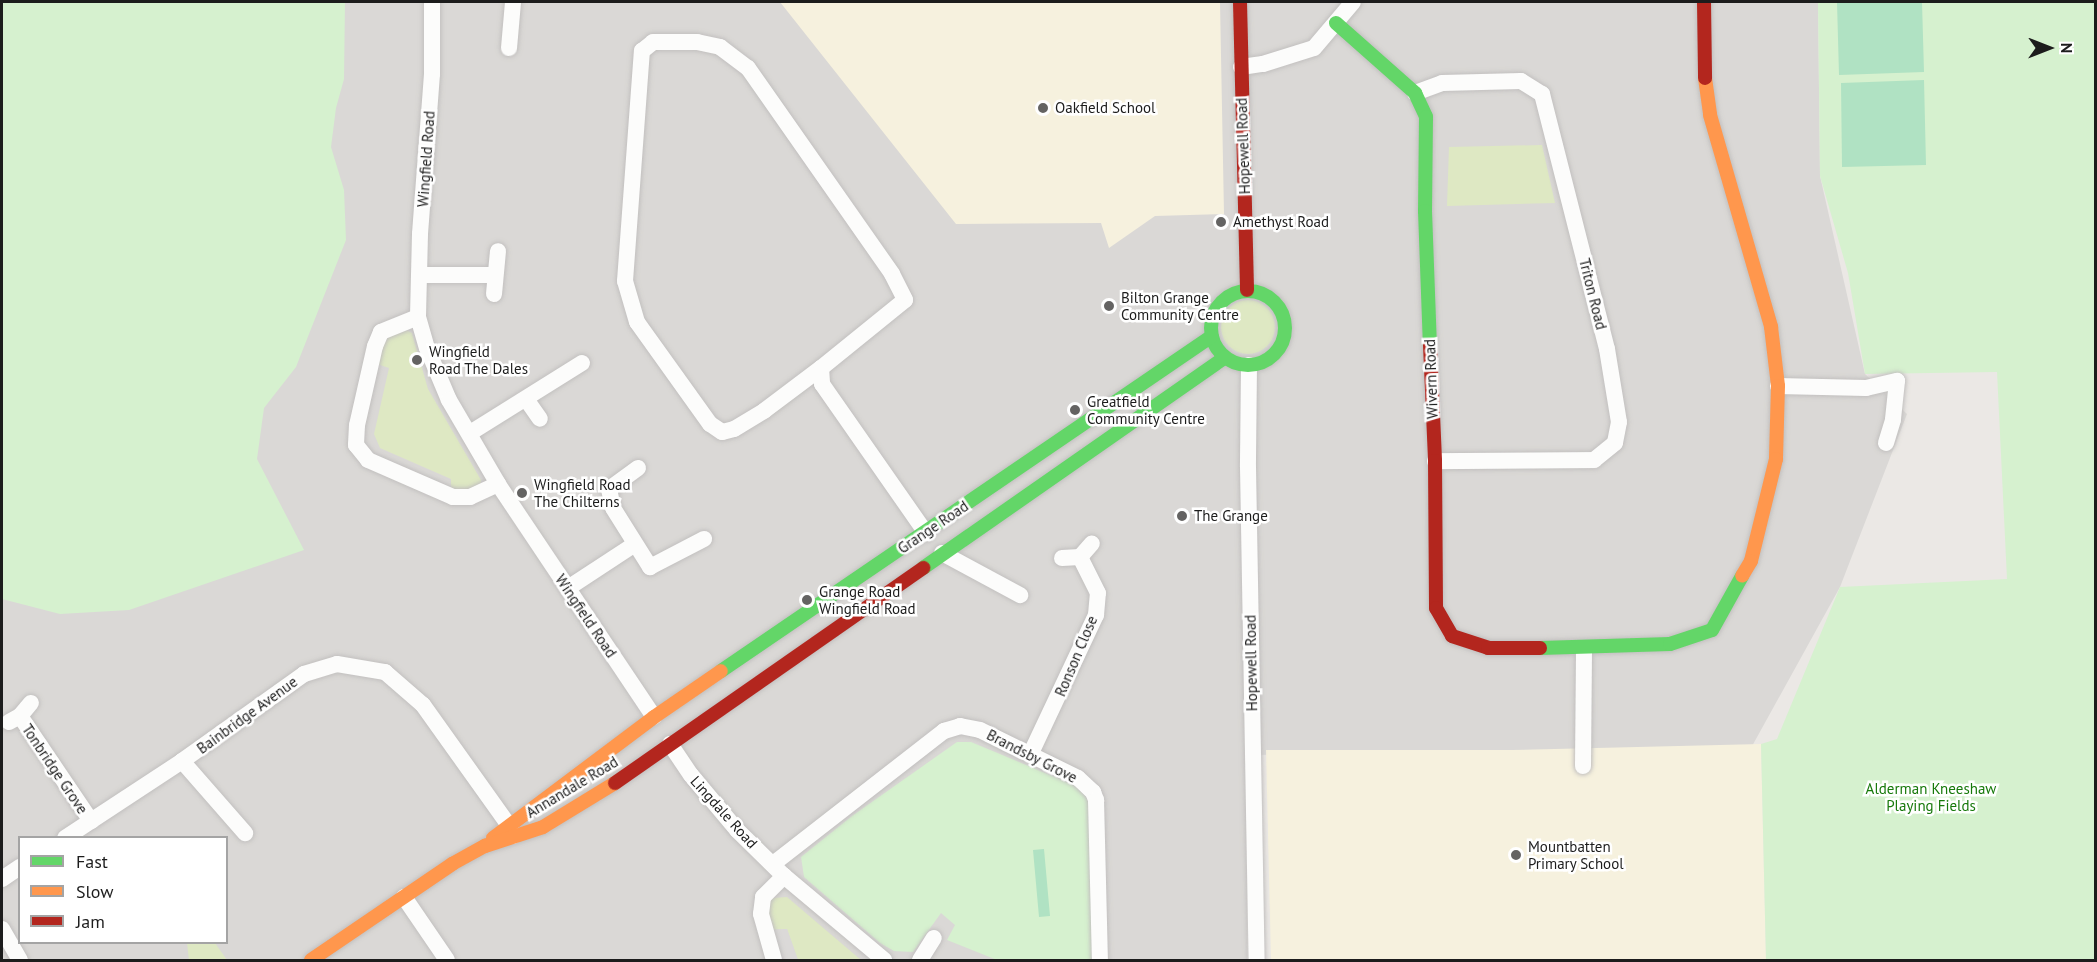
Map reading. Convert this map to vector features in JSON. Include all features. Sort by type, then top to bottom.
[{"type":"street","name":"Wingfield Road","points":[[432,2],[432,74],[420,234],[418,316],[440,382],[498,484],[654,717]]},
{"type":"street","points":[[509,48],[513,2]]},
{"type":"street","name":"Hopewell Road","points":[[1239,2],[1247,290]]},
{"type":"street","points":[[1241,67],[1263,64],[1314,48],[1353,2]]},
{"type":"street","name":"Wivern Road","points":[[1336,23],[1415,93],[1426,117],[1425,211],[1435,461],[1436,608],[1452,636],[1488,648],[1584,648],[1670,644],[1712,630],[1751,561],[1776,459],[1778,386],[1771,327],[1710,115],[1704,69],[1704,2]]},
{"type":"street","points":[[653,42],[697,42],[720,46],[748,68],[892,274],[905,300],[821,368],[764,411],[734,429],[722,432],[710,424],[637,322],[625,281],[642,51],[653,42]]},
{"type":"street","name":"Triton Road","points":[[1415,93],[1442,83],[1521,81],[1542,94],[1607,350],[1619,422],[1615,443],[1594,460],[1435,461]]},
{"type":"street","points":[[494,294],[494,275],[498,252]]},
{"type":"street","points":[[420,275],[494,275]]},
{"type":"street","points":[[1247,290],[1270,297],[1284,315],[1286,327],[1279,349],[1271,358],[1249,365],[1236,363],[1225,357],[1217,348],[1212,336],[1211,325],[1218,305],[1226,297],[1247,290]]},
{"type":"street","points":[[418,316],[381,332],[375,346],[357,425],[356,445],[368,460],[453,497],[470,497],[498,484]]},
{"type":"street","name":"Grange Road","points":[[654,717],[1212,336]]},
{"type":"street","name":"Grange Road","points":[[670,744],[1225,357]]},
{"type":"street","points":[[471,433],[582,363]]},
{"type":"street","name":"Hopewell Road","points":[[1249,365],[1248,467],[1257,960]]},
{"type":"street","points":[[821,368],[822,384],[942,553]]},
{"type":"street","points":[[1778,386],[1866,388],[1897,381],[1893,420],[1886,443]]},
{"type":"street","points":[[525,399],[540,418]]},
{"type":"street","points":[[638,468],[609,489],[613,508],[650,567],[704,539]]},
{"type":"street","points":[[1062,558],[1080,556],[1092,543]]},
{"type":"street","points":[[568,588],[635,544]]},
{"type":"street","name":"Grange Road","points":[[942,553],[1020,595]]},
{"type":"street","name":"Ronson Close","points":[[1031,753],[1096,615],[1098,593],[1080,556]]},
{"type":"street","points":[[1583,766],[1584,648]]},
{"type":"street","name":"Bainbridge Avenue","points":[[67,836],[182,761],[304,674],[337,664],[385,672],[423,705],[511,831]]},
{"type":"street","name":"Tonbridge Grove","points":[[31,703],[14,719],[90,821]]},
{"type":"street","name":"Annandale Road","points":[[311,960],[452,864],[511,831],[654,717]]},
{"type":"street","name":"Brandsby Grove","points":[[778,870],[944,731],[960,726],[980,730],[1078,777],[1093,792],[1096,800],[1100,960]]},
{"type":"street","name":"Annandale Road","points":[[511,831],[543,827],[609,787],[670,744]]},
{"type":"street","name":"Lingdale Road","points":[[670,744],[691,775],[737,830],[778,870],[884,960]]},
{"type":"street","points":[[182,761],[245,833]]},
{"type":"street","points":[[2,879],[18,868]]},
{"type":"street","points":[[774,960],[761,914],[763,897],[778,870]]},
{"type":"street","points":[[404,897],[447,960]]},
{"type":"street","points":[[2,929],[20,960]]},
{"type":"street","points":[[920,960],[933,938]]},
{"type":"shaded area","points":[[2,2],[1818,2],[1820,176],[1865,374],[1907,414],[1840,587],[1751,748],[1247,755],[1247,960],[2,960]]},
{"type":"shaded area","name":"Oakfield School","points":[[780,2],[1220,2],[1224,214],[1155,216],[1109,248],[1101,223],[956,224]]},
{"type":"shaded area","name":"Mountbatten Primary School","points":[[1761,744],[1766,960],[1271,960],[1266,750],[1512,750]]},
{"type":"shaded area","points":[[787,929],[798,960],[778,960],[769,930]]},
{"type":"green space","points":[[2,2],[345,2],[344,79],[336,108],[331,147],[344,190],[346,240],[296,367],[264,408],[257,459],[304,550],[129,610],[60,614],[2,599]]},
{"type":"green space","name":"Alderman Kneeshaw Playing Fields","points":[[1818,2],[2095,2],[2095,960],[1766,960],[1761,744],[1777,739],[1840,587],[2007,579],[1997,372],[1865,374],[1848,273],[1820,176]]},
{"type":"green space","points":[[1837,2],[1922,2],[1924,72],[1839,75]]},
{"type":"green space","points":[[1924,80],[1926,165],[1842,167],[1841,83]]},
{"type":"green space","points":[[1542,145],[1555,203],[1447,206],[1449,147]]},
{"type":"green space","points":[[1243,300],[1253,300],[1263,304],[1271,312],[1275,327],[1271,342],[1263,350],[1253,354],[1243,354],[1233,350],[1225,342],[1221,332],[1221,322],[1225,312],[1233,304]]},
{"type":"green space","points":[[406,330],[412,333],[428,389],[481,480],[481,484],[466,492],[451,492],[451,479],[380,448],[374,434],[389,368],[377,364],[382,342],[393,332]]},
{"type":"green space","points":[[957,742],[971,742],[1074,785],[1085,796],[1090,805],[1095,960],[997,960],[947,940],[955,925],[941,913],[913,952],[894,951],[880,943],[804,877],[801,857],[852,816]]},
{"type":"green space","points":[[1044,849],[1050,916],[1039,917],[1033,850]]},
{"type":"green space","points":[[787,897],[861,960],[798,960],[787,929],[769,930],[768,902],[773,898]]},
{"type":"green space","points":[[187,944],[216,944],[227,960],[189,960]]},
{"type":"traffic: fast","points":[[1336,23],[1415,93],[1426,117],[1425,211],[1430,345]]},
{"type":"traffic: fast","points":[[1241,291],[1255,291],[1269,297],[1279,307],[1285,321],[1285,328],[1285,335],[1279,349],[1269,359],[1255,365],[1241,365],[1227,359],[1217,349],[1211,335],[1211,321],[1217,307],[1227,297],[1241,291]]},
{"type":"traffic: fast","points":[[721,671],[1212,336]]},
{"type":"traffic: fast","points":[[923,568],[1225,357]]},
{"type":"traffic: fast","points":[[1540,648],[1670,644],[1712,630],[1742,576]]},
{"type":"traffic: slow","points":[[1705,78],[1710,115],[1771,327],[1778,386],[1776,459],[1751,561],[1742,576]]},
{"type":"traffic: slow","points":[[493,838],[654,717],[721,671]]},
{"type":"traffic: slow","points":[[311,960],[452,864],[485,846],[543,827],[615,783]]},
{"type":"traffic: jam","points":[[1240,2],[1247,290]]},
{"type":"traffic: jam","points":[[1704,2],[1705,78]]},
{"type":"traffic: jam","points":[[1430,345],[1435,461],[1436,608],[1452,636],[1488,648],[1540,648]]},
{"type":"traffic: jam","points":[[615,783],[923,568]]},
{"type":"place","name":"Oakfield School","points":[[1043,108]]},
{"type":"place","name":"Amethyst Road","points":[[1221,222]]},
{"type":"place","name":"Bilton Grange Community Centre","points":[[1109,306]]},
{"type":"place","name":"Wingfield Road The Dales","points":[[417,360]]},
{"type":"place","name":"Greatfield Community Centre","points":[[1075,410]]},
{"type":"place","name":"Wingfield Road The Chilterns","points":[[522,493]]},
{"type":"place","name":"The Grange","points":[[1182,516]]},
{"type":"place","name":"Grange Road Wingfield Road","points":[[807,600]]},
{"type":"place","name":"Mountbatten Primary School","points":[[1516,855]]}]
